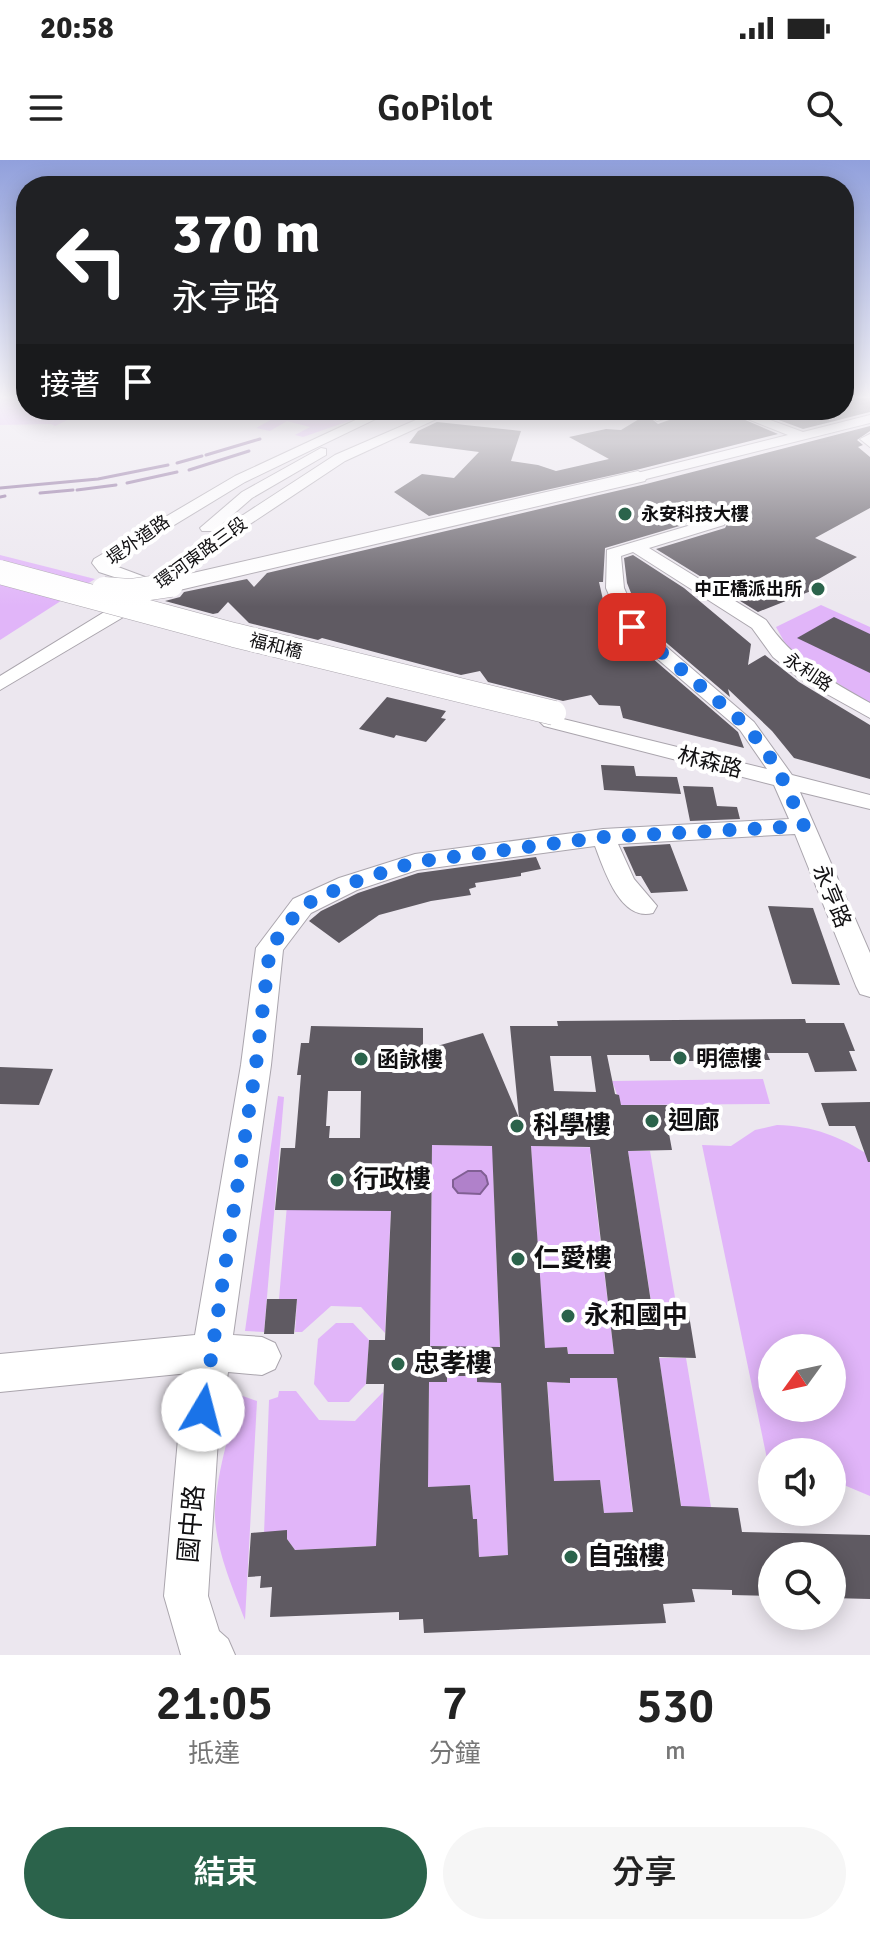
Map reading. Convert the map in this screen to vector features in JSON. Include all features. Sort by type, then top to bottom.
[{"type":"main road","points":[[0,572],[94,589],[143,590],[638,477]]},
{"type":"main road","name":"福和橋","points":[[0,572],[553,718]]},
{"type":"main road","name":"福和橋","points":[[0,582],[553,718]]},
{"type":"street","name":"堤外道路","points":[[146,582],[105,568],[100,563],[163,522],[261,468]]},
{"type":"street","name":"環河東路三段","points":[[0,675],[146,582],[247,495],[293,468]]},
{"type":"street","name":"環河東路三段","points":[[0,684],[136,602],[223,535],[325,468]]},
{"type":"street","points":[[638,477],[675,468]]},
{"type":"street","points":[[635,546],[718,522]]},
{"type":"street","name":"永利路","points":[[635,546],[759,624],[769,645],[789,662],[870,712]]},
{"type":"street","name":"永亨路","points":[[635,546],[613,553],[615,588],[632,627],[747,726],[780,774],[870,986]]},
{"type":"street","name":"林森路","points":[[553,718],[780,774],[870,791]]},
{"type":"street","name":"林森路","points":[[780,774],[870,802]]},
{"type":"street","name":"國中路","points":[[212,1655],[200,1645],[186,1596],[198,1439],[256,1065],[270,948],[302,906],[348,884],[415,862],[603,837],[804,826]]},
{"type":"street","points":[[603,837],[623,884],[644,906]]},
{"type":"street","points":[[0,1373],[211,1352],[262,1356]]},
{"type":"shaded area","points":[[0,555],[95,579],[0,640]]},
{"type":"shaded area","points":[[821,605],[870,627],[870,704],[790,652],[776,627]]},
{"type":"shaded area","points":[[763,1079],[770,1104],[621,1105],[612,1081]]},
{"type":"shaded area","points":[[278,1096],[284,1097],[264,1332],[245,1331]]},
{"type":"shaded area","points":[[777,1125],[814,1130],[848,1143],[870,1156],[870,1496],[846,1486],[846,1438],[763,1438],[759,1422],[846,1422],[846,1334],[758,1334],[758,1415],[702,1145],[731,1146],[755,1130]]},
{"type":"shaded area","points":[[432,1145],[521,1146],[493,1165],[500,1353],[477,1346],[477,1352],[454,1352],[453,1346],[430,1346]]},
{"type":"shaded area","points":[[531,1146],[617,1148],[590,1154],[614,1354],[568,1354],[567,1347],[545,1354]]},
{"type":"shaded area","points":[[628,1151],[650,1151],[677,1309],[652,1308]]},
{"type":"shaded area","points":[[291,1158],[290,1210],[391,1210],[385,1333],[361,1307],[331,1306],[302,1332],[295,1332],[297,1299],[279,1299]]},
{"type":"shaded area","points":[[468,1171],[481,1171],[486,1176],[488,1184],[480,1194],[458,1193],[453,1187],[453,1180]]},
{"type":"shaded area","points":[[336,1323],[353,1323],[369,1340],[366,1384],[349,1402],[328,1402],[314,1384],[318,1339]]},
{"type":"shaded area","points":[[659,1358],[686,1358],[711,1507],[696,1507],[685,1531]]},
{"type":"shaded area","points":[[447,1376],[477,1376],[477,1382],[501,1377],[508,1555],[479,1557],[477,1519],[473,1519],[470,1485],[427,1559],[429,1382],[447,1382]]},
{"type":"shaded area","points":[[547,1378],[563,1378],[563,1383],[570,1383],[570,1378],[617,1378],[637,1550],[604,1513],[600,1481],[559,1554]]},
{"type":"shaded area","points":[[279,1391],[296,1391],[319,1420],[355,1421],[383,1392],[376,1561],[374,1546],[295,1550],[287,1539],[287,1531],[264,1534],[269,1400],[278,1397]]},
{"type":"shaded area","points":[[240,1395],[257,1401],[245,1620],[222,1557],[215,1518],[220,1473]]},
{"type":"building","points":[[464,468],[546,468],[556,471],[570,468],[645,468],[429,516],[394,492],[422,474],[454,478]]},
{"type":"building","points":[[709,468],[870,468],[870,508],[815,538],[857,557],[817,580],[826,585],[758,612],[656,549],[725,528],[729,521],[720,514],[605,548],[603,582],[599,582],[606,613],[618,638],[623,633],[738,732],[744,748],[623,718],[620,706],[599,705],[591,695],[563,701],[488,682],[480,671],[461,675],[322,638],[318,640],[249,623],[228,602],[213,614],[165,601],[180,597],[184,592],[247,579],[254,587],[267,573]]},
{"type":"building","points":[[633,555],[684,588],[751,644],[748,665],[765,655],[799,682],[870,725],[870,779],[794,758],[772,731],[728,689],[730,697],[642,622],[639,615],[642,611],[627,583],[624,558]]},
{"type":"building","points":[[834,617],[870,634],[870,673],[797,638]]},
{"type":"building","points":[[387,697],[446,711],[441,718],[446,719],[426,742],[359,729]]},
{"type":"building","points":[[601,765],[634,766],[636,776],[677,777],[681,794],[604,790]]},
{"type":"building","points":[[683,786],[713,787],[717,806],[737,807],[740,819],[690,821]]},
{"type":"building","points":[[670,844],[688,891],[651,893],[641,876],[636,876],[623,847]]},
{"type":"building","points":[[536,857],[541,869],[521,873],[521,876],[475,883],[476,887],[469,889],[471,895],[431,901],[379,915],[339,943],[309,921],[321,911],[358,893],[418,873]]},
{"type":"building","points":[[768,906],[813,908],[840,985],[792,984]]},
{"type":"building","points":[[805,1019],[806,1023],[844,1023],[855,1051],[849,1051],[857,1071],[815,1072],[808,1053],[767,1053],[770,1060],[753,1060],[751,1054],[709,1054],[711,1061],[650,1061],[649,1055],[607,1055],[615,1094],[619,1095],[621,1105],[676,1105],[681,1127],[668,1128],[672,1150],[628,1151],[652,1309],[688,1309],[696,1358],[659,1357],[681,1506],[738,1508],[742,1532],[870,1535],[870,1599],[846,1598],[846,1542],[758,1542],[758,1596],[732,1595],[732,1590],[692,1589],[695,1602],[663,1604],[666,1623],[424,1633],[423,1619],[399,1620],[399,1612],[270,1617],[272,1587],[260,1588],[261,1576],[248,1577],[251,1533],[287,1530],[287,1539],[295,1550],[376,1546],[384,1384],[366,1384],[369,1340],[385,1340],[391,1211],[275,1210],[281,1148],[295,1148],[301,1043],[309,1043],[311,1026],[423,1028],[423,1050],[483,1033],[519,1118],[510,1026],[558,1026],[557,1021]],"holes":[[[550,1056],[591,1056],[596,1092],[554,1091]],[[328,1091],[361,1091],[360,1138],[329,1138],[330,1126],[326,1126]],[[432,1145],[492,1146],[500,1347],[430,1346]],[[531,1146],[590,1147],[614,1354],[568,1354],[567,1347],[545,1348]],[[447,1376],[477,1376],[477,1382],[501,1383],[508,1555],[479,1557],[477,1519],[473,1519],[470,1485],[428,1487],[429,1382],[447,1382]],[[570,1378],[617,1378],[633,1512],[604,1513],[600,1480],[554,1481],[547,1382],[570,1383]]]},
{"type":"building","points":[[0,1067],[53,1069],[39,1105],[0,1104]]},
{"type":"building","points":[[870,1102],[868,1162],[855,1126],[829,1126],[821,1103]]},
{"type":"building","points":[[267,1299],[297,1299],[294,1334],[264,1334]]},
{"type":"waterway","points":[[0,488],[98,479],[154,468]]},
{"type":"waterway","points":[[189,470],[196,468]]},
{"type":"waterway","points":[[127,483],[177,472]]},
{"type":"waterway","points":[[77,490],[116,485]]},
{"type":"waterway","points":[[40,493],[73,490]]},
{"type":"waterway","points":[[0,497],[5,496]]},
{"type":"place","name":"永安科技大樓","points":[[625,514]]},
{"type":"place","name":"中正橋派出所","points":[[818,589]]},
{"type":"place","name":"明德樓","points":[[680,1058]]},
{"type":"place","name":"函詠樓","points":[[361,1059]]},
{"type":"place","name":"迴廊","points":[[652,1121]]},
{"type":"place","name":"科學樓","points":[[517,1126]]},
{"type":"place","name":"行政樓","points":[[337,1180]]},
{"type":"place","name":"仁愛樓","points":[[518,1259]]},
{"type":"place","name":"永和國中","points":[[568,1316]]},
{"type":"place","name":"忠孝樓","points":[[398,1364]]},
{"type":"place","name":"自強樓","points":[[571,1557]]},
{"type":"route","points":[[203,1410],[256,1065],[270,948],[302,906],[348,884],[415,862],[539,843],[603,837],[804,826],[777,767],[747,726],[632,627]]}]
